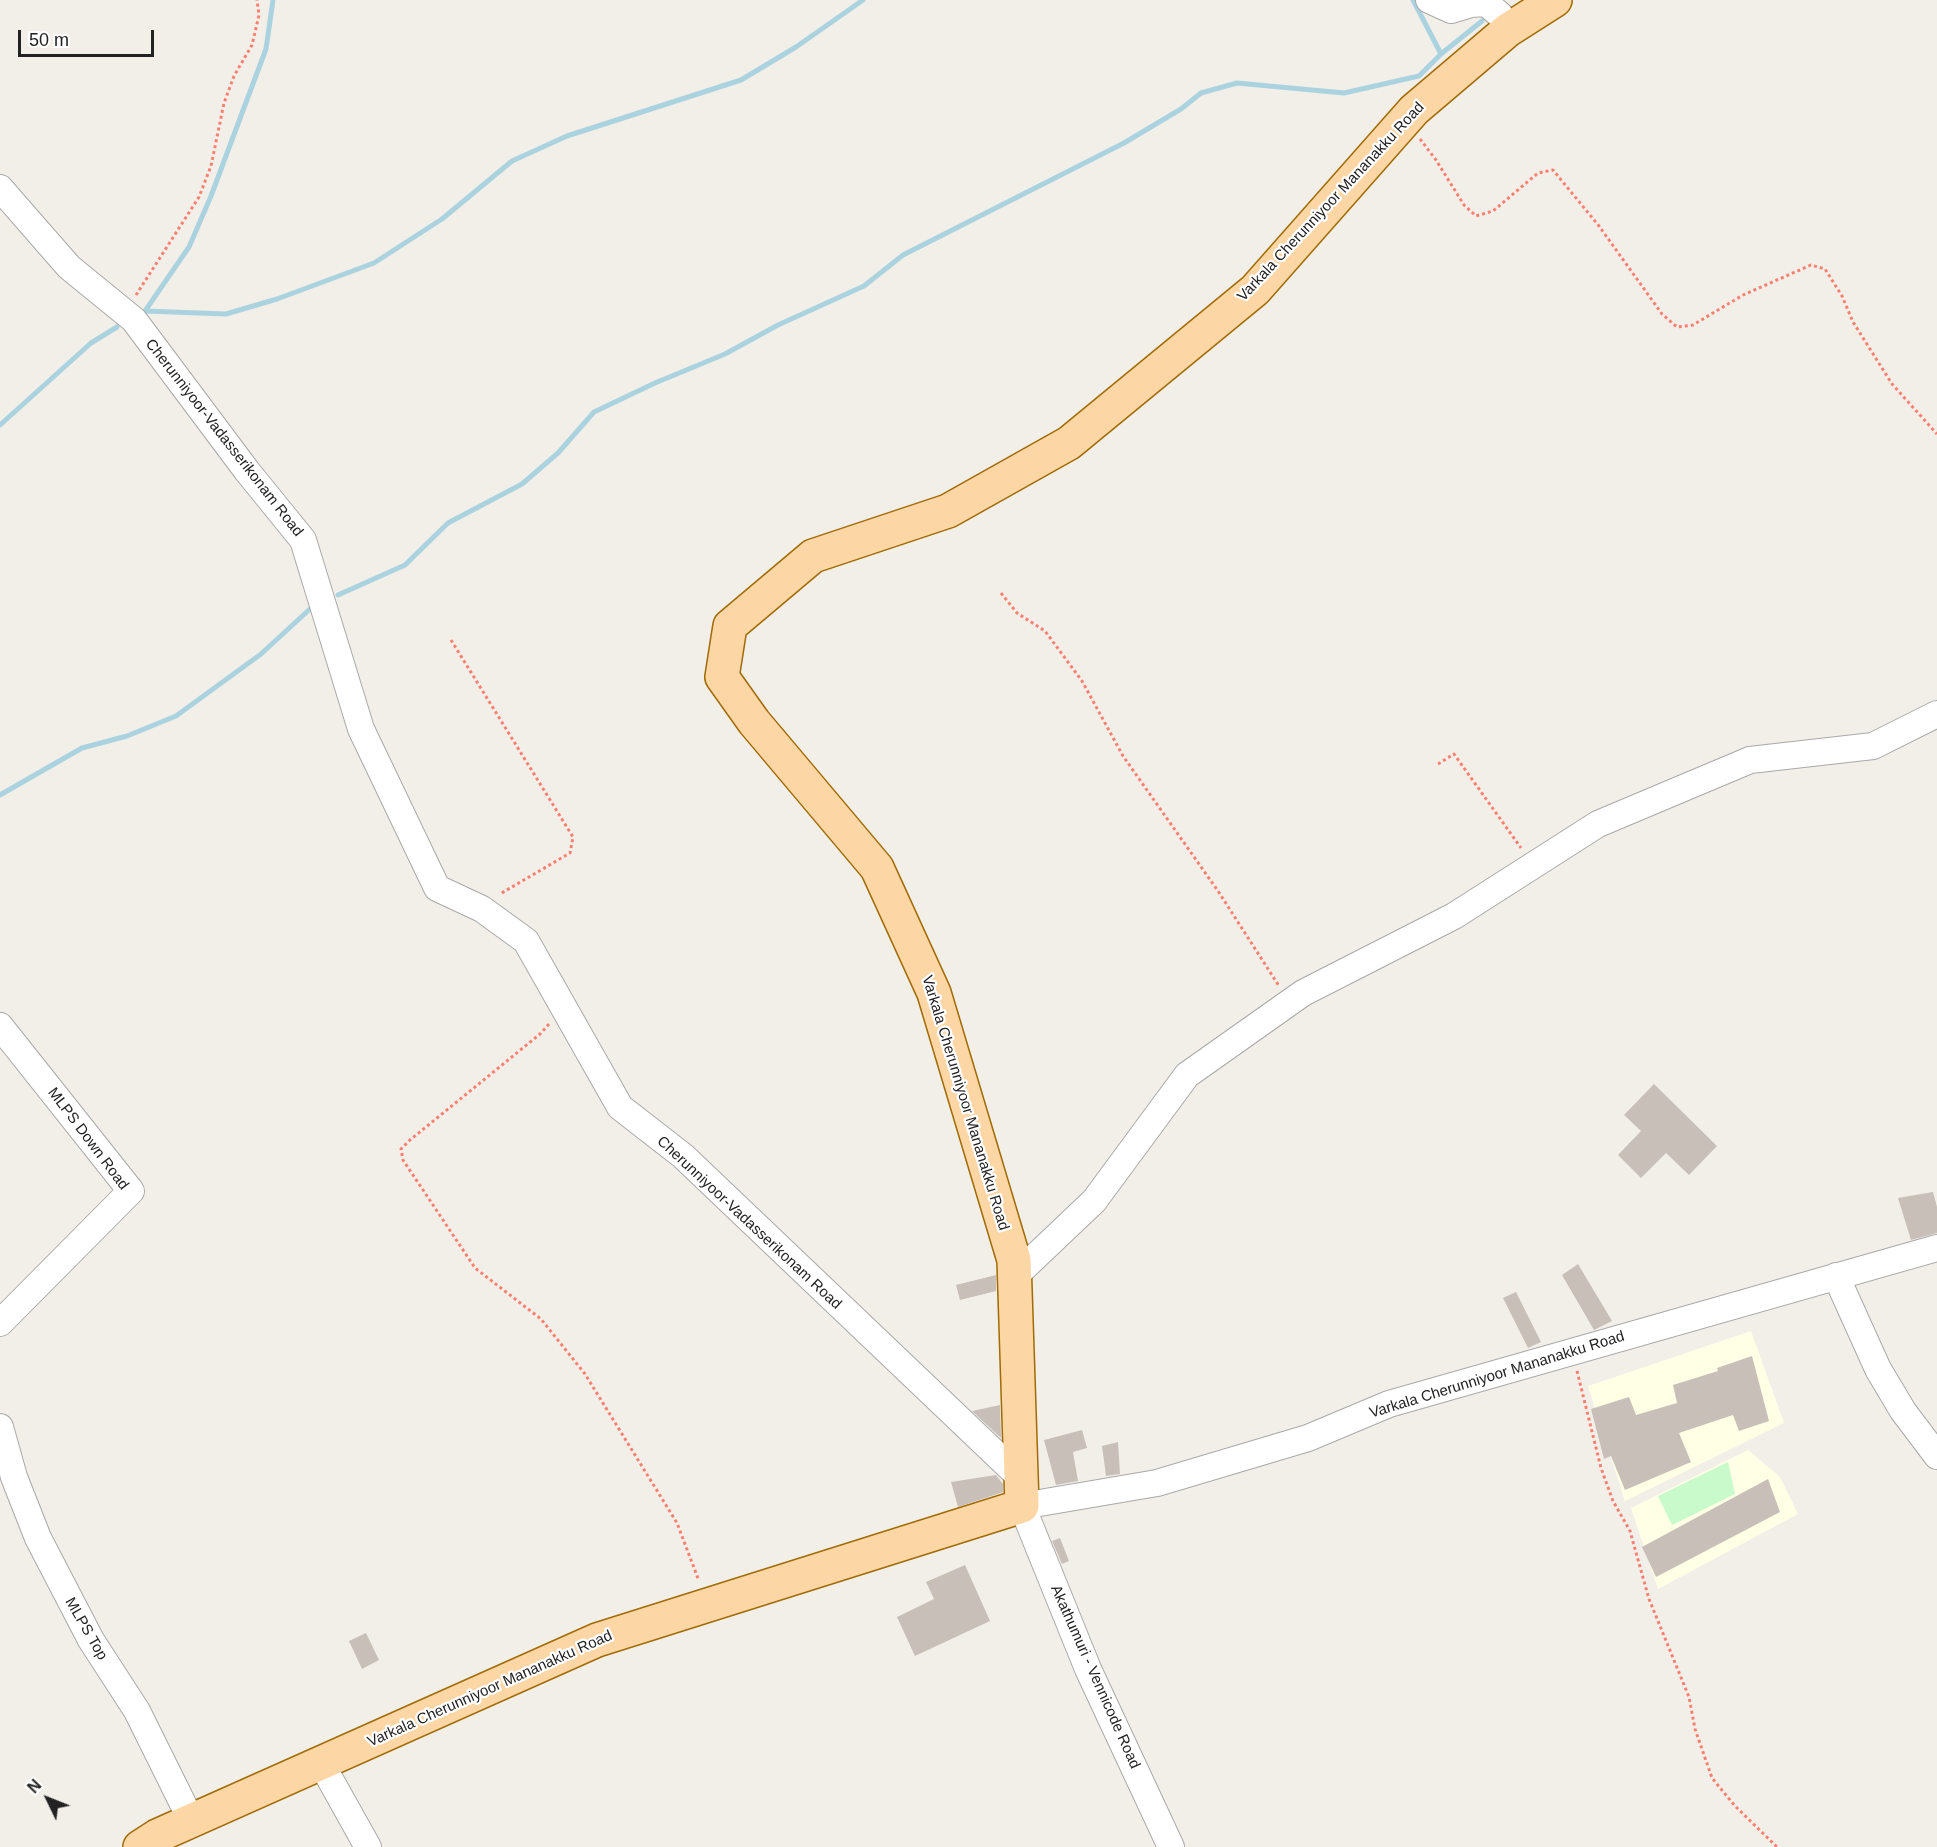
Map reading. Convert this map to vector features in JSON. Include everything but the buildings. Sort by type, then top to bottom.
[{"type":"main road","name":"Varkala Cherunniyoor Mananakku Road","points":[[140,1847],[321,1763],[597,1640],[707,1605],[1022,1492],[1014,1260],[934,993],[877,868],[754,722],[722,677],[730,626],[813,556],[948,511],[1069,443],[1255,290],[1405,120],[1508,30],[1555,0]]},
{"type":"street","points":[[1429,0],[1450,10],[1471,4],[1486,3],[1500,15],[1508,30]]},
{"type":"street","name":"Cherunniyoor-Vadasserikonam Road","points":[[0,188],[69,267],[134,320],[247,471],[303,540],[361,729],[437,888],[482,909],[526,941],[620,1107],[683,1156],[1022,1492]]},
{"type":"street","points":[[1016,1275],[1094,1201],[1187,1075],[1290,1002],[1454,916],[1598,824],[1750,760],[1873,746],[1937,714]]},
{"type":"street","name":"MLPS Down Road","points":[[0,1026],[131,1191],[0,1323]]},
{"type":"street","name":"Varkala Cherunniyoor Mananakku Road","points":[[1022,1492],[1157,1483],[1308,1438],[1389,1404],[1937,1248]]},
{"type":"street","points":[[1836,1276],[1878,1369],[1903,1411],[1937,1456]]},
{"type":"street","name":"MLPS Top","points":[[0,1427],[14,1477],[43,1548],[91,1640],[137,1711],[192,1822]]},
{"type":"street","name":"Akathumuri - Vennicode Road","points":[[1022,1492],[1088,1669],[1172,1847]]},
{"type":"street","points":[[321,1763],[368,1847]]},
{"type":"path","points":[[121,309],[140,292],[199,197],[210,166],[224,103],[234,76],[252,45],[259,15],[257,0]]},
{"type":"path","points":[[1405,120],[1436,160],[1464,205],[1476,216],[1493,211],[1538,173],[1553,170],[1599,226],[1662,314],[1677,327],[1693,325],[1743,295],[1811,265],[1825,268],[1878,365],[1899,393],[1937,434]]},
{"type":"path","points":[[1001,593],[1017,613],[1046,631],[1082,681],[1123,756],[1206,873],[1290,1002]]},
{"type":"path","points":[[451,640],[573,837],[570,853],[506,889],[482,909]]},
{"type":"path","points":[[1438,764],[1454,754],[1532,866]]},
{"type":"path","points":[[564,1007],[540,1034],[410,1140],[401,1149],[403,1160],[475,1269],[541,1318],[585,1374],[677,1523],[707,1605]]},
{"type":"path","points":[[1572,1352],[1601,1468],[1613,1501],[1630,1531],[1649,1599],[1689,1697],[1695,1729],[1712,1778],[1735,1806],[1777,1847]]},
{"type":"shaded area","points":[[1751,1331],[1784,1423],[1625,1501],[1588,1386]]},
{"type":"shaded area","points":[[1748,1450],[1780,1477],[1798,1514],[1658,1589],[1631,1508]]},
{"type":"green space","points":[[1728,1462],[1735,1494],[1672,1525],[1658,1496]]},
{"type":"waterway","points":[[145,311],[189,247],[211,196],[266,49],[273,0]]},
{"type":"waterway","points":[[145,311],[226,314],[277,299],[374,263],[442,219],[512,161],[567,136],[741,80],[796,47],[863,0]]},
{"type":"waterway","points":[[338,595],[405,565],[448,523],[522,484],[558,453],[594,412],[655,383],[725,354],[778,325],[864,286],[903,255],[1124,143],[1181,109],[1201,93],[1237,83],[1344,93],[1419,76],[1441,54],[1413,0]]},
{"type":"waterway","points":[[1441,54],[1482,21]]},
{"type":"waterway","points":[[0,425],[91,343],[117,327]]},
{"type":"waterway","points":[[0,795],[82,748],[127,736],[176,716],[261,654],[311,608]]}]
